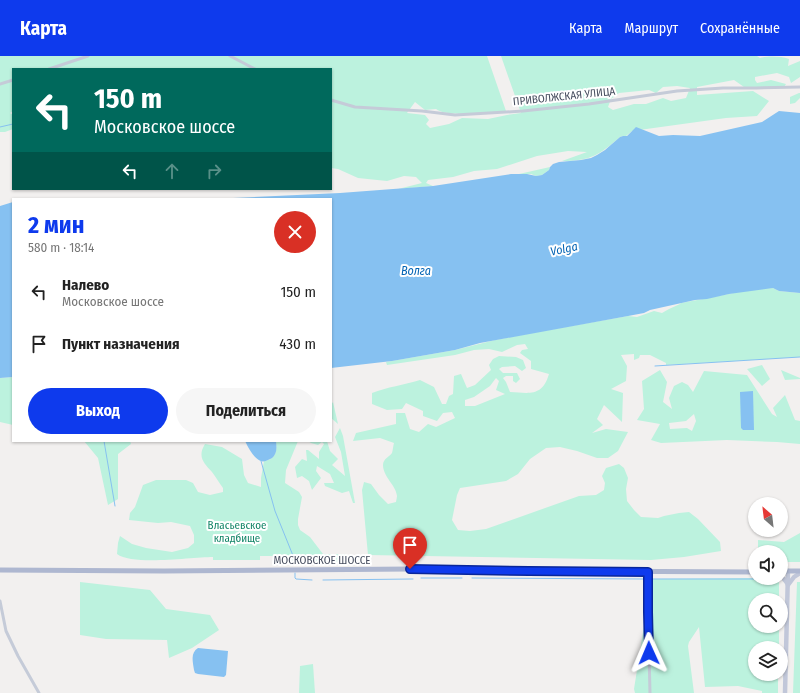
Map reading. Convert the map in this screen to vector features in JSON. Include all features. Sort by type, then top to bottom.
[{"type":"main road","name":"МОСКОВСКОЕ ШОССЕ","points":[[0,570],[172,571],[410,569],[748,573]]},
{"type":"main road","points":[[788,571],[800,572]]},
{"type":"street","points":[[52,68],[88,56]]},
{"type":"street","points":[[230,56],[253,68]]},
{"type":"street","points":[[0,84],[12,80]]},
{"type":"street","name":"ПРИВОЛЖСКАЯ УЛИЦА","points":[[332,100],[355,107],[422,110],[455,115],[523,111],[589,104],[677,91],[723,88],[800,87]]},
{"type":"street","points":[[647,572],[650,693]]},
{"type":"street","points":[[785,693],[788,585],[800,572]]},
{"type":"street","points":[[0,601],[6,631],[39,693]]},
{"type":"green space","points":[[0,56],[487,56],[506,111],[459,114],[442,112],[436,109],[425,110],[415,102],[407,113],[425,115],[429,120],[426,124],[430,128],[449,124],[462,118],[488,119],[521,113],[501,56],[757,56],[760,58],[782,57],[789,59],[788,66],[800,61],[800,77],[791,83],[789,77],[777,73],[755,77],[757,83],[771,80],[786,84],[784,87],[744,87],[734,80],[697,87],[697,95],[753,91],[769,101],[757,116],[726,118],[632,131],[626,136],[620,137],[600,153],[588,158],[562,161],[587,152],[568,151],[537,156],[497,169],[474,171],[453,177],[428,180],[426,183],[433,186],[398,189],[422,183],[416,177],[404,176],[387,181],[358,178],[338,169],[332,168],[332,68],[12,68],[12,112],[10,113],[12,114],[12,129],[0,132]],"holes":[[[677,86],[690,88],[686,98],[671,101],[663,98],[646,104],[634,104],[613,110],[608,107],[611,99],[619,93],[649,90],[656,93],[663,87]]]},
{"type":"green space","points":[[799,93],[800,98],[795,103],[790,104],[790,97]]},
{"type":"green space","points":[[550,167],[549,170],[542,175],[536,176],[531,174],[519,174]]},
{"type":"green space","points":[[773,288],[779,291],[800,293],[800,357],[666,365],[666,363],[650,355],[640,355],[639,358],[634,360],[634,354],[621,355],[627,366],[626,381],[611,389],[623,393],[622,422],[604,405],[597,419],[603,425],[592,433],[606,429],[628,432],[618,451],[608,458],[597,458],[560,447],[546,448],[530,459],[518,474],[506,481],[460,488],[457,495],[452,520],[458,530],[470,531],[486,529],[579,496],[596,495],[604,490],[605,483],[602,476],[606,468],[619,464],[624,468],[628,478],[626,489],[627,501],[641,517],[658,518],[689,512],[698,519],[720,542],[721,551],[684,557],[651,560],[368,555],[362,490],[364,482],[371,484],[388,504],[396,502],[396,492],[385,473],[383,465],[385,460],[392,453],[394,443],[380,438],[353,441],[356,433],[396,424],[396,413],[405,413],[410,429],[419,432],[428,424],[436,427],[455,418],[452,412],[443,413],[437,421],[423,416],[423,411],[406,403],[402,409],[387,410],[372,404],[372,393],[420,380],[434,387],[442,404],[446,404],[449,396],[453,394],[454,376],[461,374],[467,388],[475,385],[491,370],[489,365],[493,359],[499,356],[516,357],[523,360],[526,368],[522,371],[515,366],[502,367],[499,369],[503,373],[517,373],[520,379],[516,383],[513,381],[513,376],[506,376],[503,378],[510,392],[529,393],[539,390],[543,387],[549,374],[531,369],[531,361],[520,353],[522,350],[528,349],[525,344],[517,345],[502,352],[489,349],[474,350],[455,355],[387,365],[386,362],[455,350],[537,332],[628,316],[637,317],[654,311],[662,313],[681,303]],"holes":[[[496,378],[499,381],[496,390],[505,394],[475,406],[465,406],[465,400],[474,397],[490,386]]]},
{"type":"green space","points":[[762,365],[770,379],[762,386],[747,369]]},
{"type":"green space","points":[[660,370],[667,382],[663,402],[672,409],[669,398],[674,386],[682,382],[688,385],[693,392],[704,371],[747,375],[772,414],[777,417],[773,408],[785,395],[795,420],[800,421],[800,444],[727,440],[661,443],[651,440],[660,424],[637,420],[644,409],[642,381]],"holes":[[[694,414],[696,421],[692,431],[687,428],[670,429],[669,423],[686,421]]]},
{"type":"green space","points":[[781,370],[800,378],[800,379],[785,380]]},
{"type":"green space","points":[[12,377],[12,425],[0,422],[0,378]]},
{"type":"green space","points":[[333,402],[338,424],[332,419]]},
{"type":"green space","points":[[340,428],[343,436],[355,503],[353,503],[349,491],[342,493],[325,486],[324,483],[334,483],[330,474],[317,466],[316,471],[321,478],[312,490],[309,481],[302,476],[297,478],[295,467],[302,459],[307,461],[306,450],[319,459],[319,452],[324,444],[322,442],[327,442],[330,451],[338,459],[332,465],[345,476],[341,452],[335,437]]},
{"type":"green space","points":[[85,442],[130,442],[131,444],[118,454],[118,499],[108,505],[98,458]]},
{"type":"green space","name":"Власьевское кладбище","points":[[276,442],[298,442],[286,470],[285,483],[299,492],[302,497],[298,519],[300,530],[310,537],[323,554],[346,554],[346,562],[299,563],[289,559],[283,560],[272,556],[260,556],[260,560],[213,560],[213,557],[136,560],[125,558],[117,554],[120,536],[132,544],[172,552],[188,548],[194,543],[194,535],[190,526],[171,522],[158,523],[129,520],[130,513],[135,507],[143,485],[156,480],[186,480],[193,483],[198,492],[210,495],[223,492],[223,488],[202,460],[202,453],[205,444],[222,447],[242,459],[244,475],[248,483],[261,487],[264,461],[273,457]]},
{"type":"green space","points":[[310,442],[322,442],[318,445]]},
{"type":"green space","points":[[800,533],[800,562],[788,562],[788,545],[758,545],[758,540],[784,542]]},
{"type":"green space","points":[[748,578],[748,585],[779,585],[779,593],[748,593],[748,633],[779,633],[779,641],[748,641],[748,681],[778,681],[778,693],[762,693],[762,691],[738,686],[705,687],[699,627],[688,646],[694,693],[635,693],[634,689],[644,626],[645,579]]},
{"type":"green space","points":[[80,582],[150,590],[166,609],[210,615],[219,630],[192,648],[169,658],[167,640],[106,639],[80,635]]},
{"type":"green space","points":[[797,582],[800,582],[800,693],[793,693]]},
{"type":"green space","points":[[313,664],[315,693],[299,693],[300,666]]},
{"type":"water","name":"Волга","points":[[779,111],[800,113],[800,293],[779,291],[773,288],[729,294],[650,310],[644,313],[480,343],[455,350],[392,361],[332,368],[332,198],[232,198],[340,193],[433,186],[511,174],[527,174],[536,176],[542,175],[549,170],[553,164],[559,162],[591,158],[605,150],[620,137],[627,136],[636,127],[659,136],[700,136],[762,122]]},
{"type":"water","points":[[12,202],[12,377],[0,378],[0,206]]},
{"type":"water","points":[[753,391],[754,430],[743,430],[741,428],[740,392]]},
{"type":"water","points":[[246,442],[276,442],[275,455],[271,459],[264,461],[258,460]]},
{"type":"water","points":[[198,648],[228,651],[226,675],[224,677],[195,673],[193,655],[195,650]]},
{"type":"waterway","points":[[0,127],[12,124]]},
{"type":"waterway","points":[[655,366],[800,357]]},
{"type":"waterway","points":[[104,442],[115,506]]},
{"type":"waterway","points":[[261,461],[275,511],[296,563]]},
{"type":"waterway","points":[[295,573],[296,579],[312,580]]},
{"type":"waterway","points":[[421,578],[462,578]]},
{"type":"waterway","points":[[472,578],[644,579]]},
{"type":"waterway","points":[[323,580],[413,579]]},
{"type":"waterway","points":[[650,579],[748,579]]},
{"type":"route","points":[[410,569],[648,572],[649,653]]},
{"type":"water label","name":"Volga","points":[[564,249]]}]
